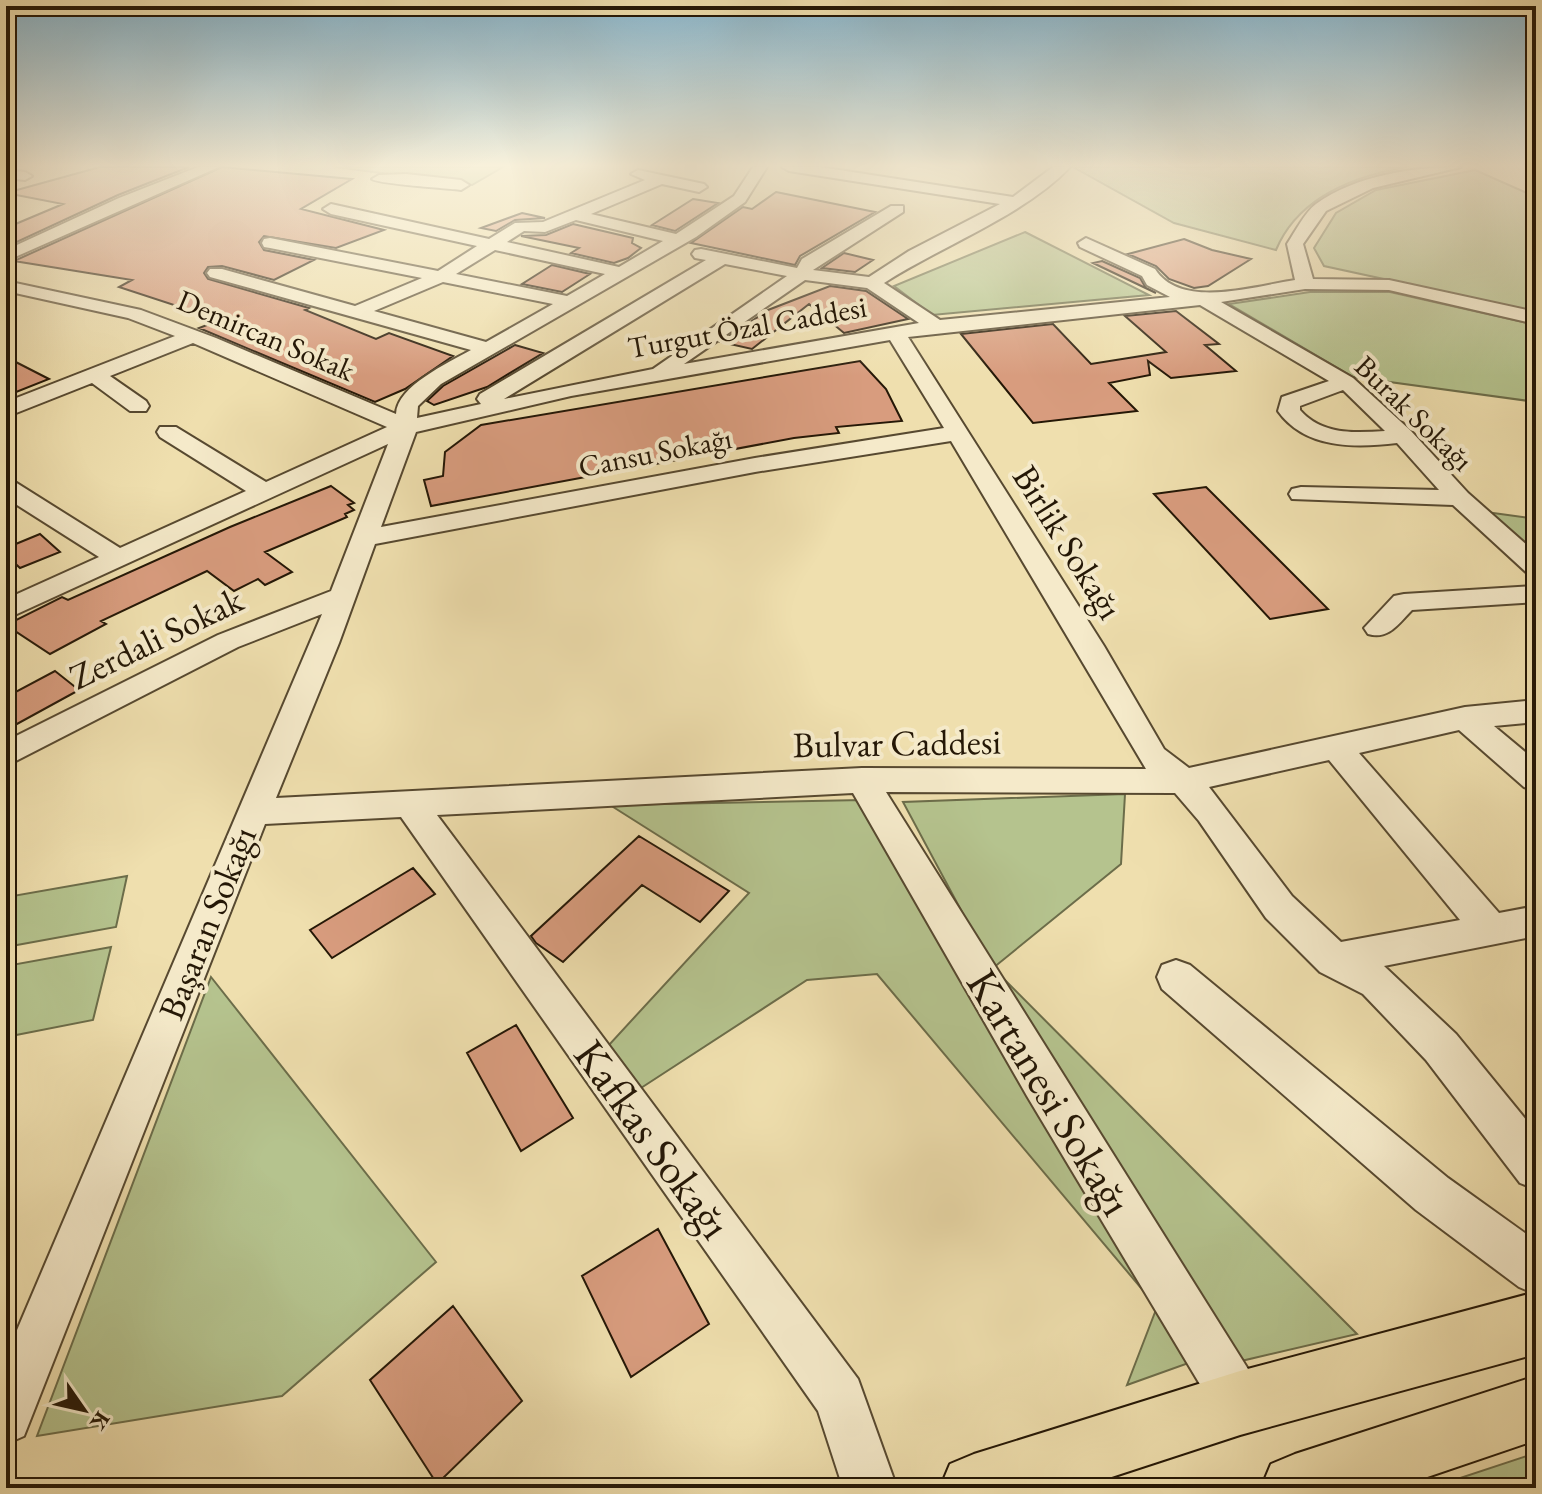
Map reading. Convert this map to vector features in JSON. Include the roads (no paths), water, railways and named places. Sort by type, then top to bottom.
[{"type":"main road","points":[[974,1488],[1240,1403],[1536,1323]]},
{"type":"main road","points":[[1295,1488],[1536,1408]]},
{"type":"street","points":[[6,256],[48,237]]},
{"type":"street","points":[[457,237],[623,273]]},
{"type":"street","points":[[356,312],[440,277],[503,237]]},
{"type":"street","points":[[648,237],[722,258],[802,274],[872,283],[936,326]]},
{"type":"street","points":[[216,273],[489,349],[683,237]]},
{"type":"street","points":[[655,375],[802,274],[808,263],[851,237]]},
{"type":"street","points":[[872,283],[949,237]]},
{"type":"street","points":[[1300,237],[1295,244],[1305,284]]},
{"type":"street","points":[[270,243],[570,302]]},
{"type":"street","name":"Burak Sokağı","points":[[1086,243],[1149,273],[1153,281],[1198,299],[1346,382],[1403,436],[1459,498],[1536,567]]},
{"type":"street","points":[[466,412],[722,258]]},
{"type":"street","name":"Turgut Özal Caddesi","points":[[6,610],[406,427],[466,412],[655,375],[936,326],[1198,299],[1305,284],[1389,285],[1536,318]]},
{"type":"street","name":"Demircan Sokak","points":[[6,286],[134,314],[406,427]]},
{"type":"street","name":"Birlik Sokağı","points":[[896,333],[1090,646],[1153,757],[1184,781],[1211,812],[1279,907],[1334,960],[1377,982],[1441,1047],[1536,1167]]},
{"type":"street","points":[[6,410],[193,336]]},
{"type":"street","name":"Başaran Sokağı","points":[[6,1418],[343,596],[406,427],[407,404],[434,380],[489,349]]},
{"type":"street","points":[[94,375],[138,406]]},
{"type":"street","points":[[1346,382],[1290,402],[1289,411],[1308,427],[1339,437],[1360,440],[1403,436]]},
{"type":"street","points":[[168,432],[265,492]]},
{"type":"street","name":"Cansu Sokağı","points":[[365,538],[755,465],[958,433]]},
{"type":"street","points":[[6,487],[117,557]]},
{"type":"street","points":[[1301,494],[1459,498]]},
{"type":"street","points":[[1378,628],[1404,602],[1536,594]]},
{"type":"street","name":"Zerdali Sokak","points":[[6,755],[228,641],[343,596]]},
{"type":"street","name":"Bulvar Caddesi","points":[[253,812],[862,780],[1184,781],[1465,718],[1536,711]]},
{"type":"street","points":[[1465,718],[1536,779]]},
{"type":"street","points":[[1336,747],[1491,930]]},
{"type":"street","name":"Kartanesi Sokağı","points":[[862,780],[1042,1082],[1240,1403]]},
{"type":"street","name":"Kafkas Sokağı","points":[[410,804],[840,1397],[870,1488]]},
{"type":"street","points":[[1334,960],[1536,921]]},
{"type":"street","points":[[1176,977],[1432,1194],[1536,1270]]}]
